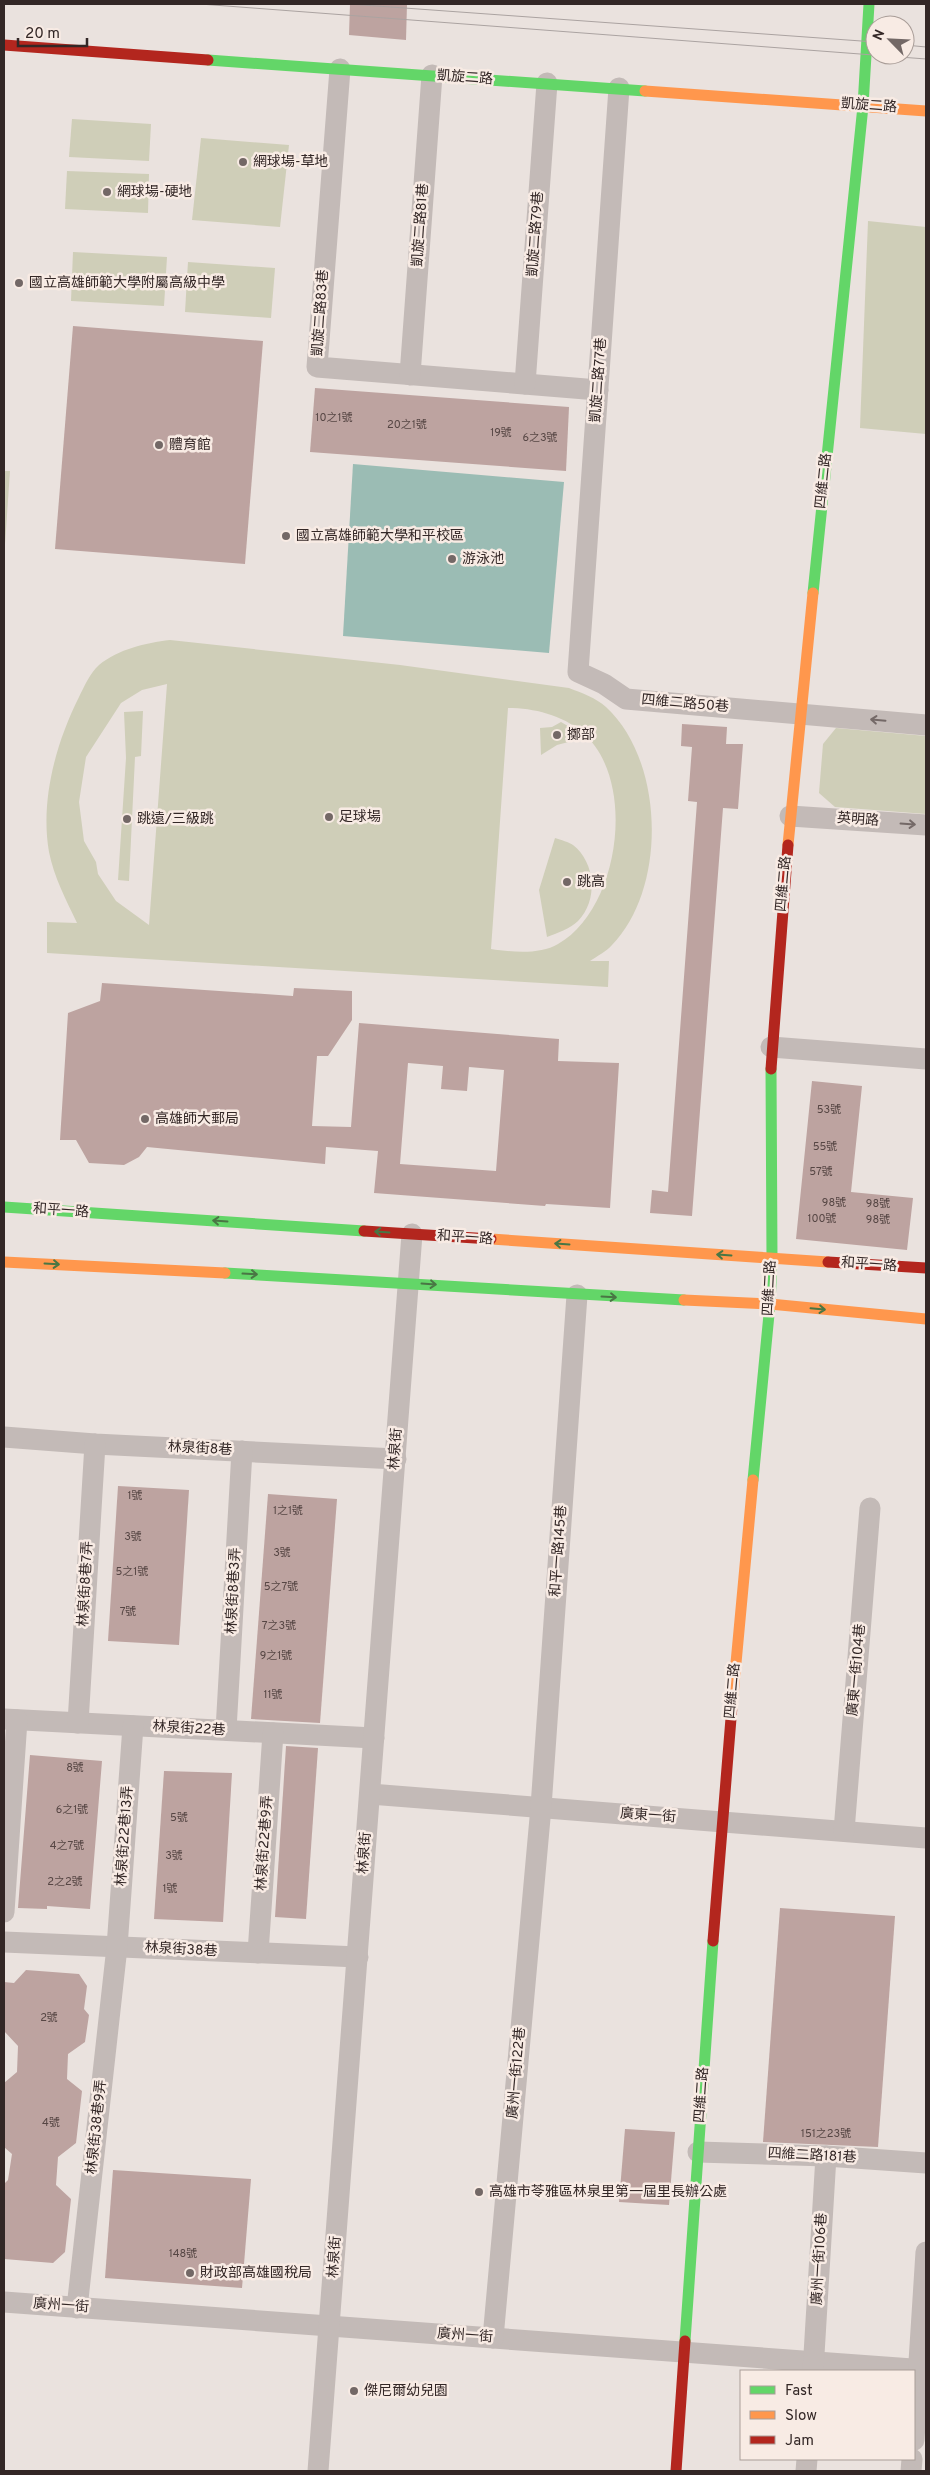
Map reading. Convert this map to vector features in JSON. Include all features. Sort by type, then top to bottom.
[{"type":"street","name":"四維二路","points":[[676,2471],[722,1822],[770,1304],[772,1258],[771,1047],[800,713],[863,106],[869,4]]},
{"type":"street","name":"凱旋二路","points":[[4,44],[926,111]]},
{"type":"street","name":"凱旋二路83巷","points":[[340,69],[317,367],[598,390]]},
{"type":"street","name":"凱旋二路81巷","points":[[410,374],[432,75]]},
{"type":"street","name":"凱旋二路79巷","points":[[525,384],[547,83]]},
{"type":"street","name":"凱旋二路77巷","points":[[578,672],[619,88]]},
{"type":"street","name":"四維二路50巷","points":[[578,672],[604,684],[626,699],[800,713]]},
{"type":"street","points":[[800,713],[926,725]]},
{"type":"street","name":"英明路","points":[[790,816],[926,825]]},
{"type":"street","points":[[771,1047],[926,1059]]},
{"type":"street","name":"和平一路","points":[[4,1207],[926,1268]]},
{"type":"street","name":"林泉街","points":[[318,2471],[412,1234]]},
{"type":"street","points":[[4,1262],[409,1282],[576,1295],[770,1304],[926,1319]]},
{"type":"street","name":"和平一路145巷","points":[[541,1808],[576,1295]]},
{"type":"street","name":"林泉街8巷","points":[[4,1437],[94,1444],[396,1459]]},
{"type":"street","name":"林泉街8巷7弄","points":[[78,1723],[94,1444]]},
{"type":"street","name":"林泉街8巷3弄","points":[[226,1730],[242,1451]]},
{"type":"street","name":"廣東一街104巷","points":[[844,1832],[870,1508]]},
{"type":"street","points":[[4,1912],[10,1719]]},
{"type":"street","name":"林泉街22巷","points":[[10,1719],[374,1738]]},
{"type":"street","name":"林泉街22巷13弄","points":[[117,1947],[133,1726]]},
{"type":"street","name":"林泉街22巷9弄","points":[[258,1953],[273,1733]]},
{"type":"street","name":"廣東一街","points":[[370,1794],[926,1838]]},
{"type":"street","name":"廣州一街122巷","points":[[493,2338],[541,1808]]},
{"type":"street","name":"林泉街38巷","points":[[4,1942],[358,1957]]},
{"type":"street","name":"林泉街38巷9弄","points":[[77,2308],[117,1947]]},
{"type":"street","name":"四維二路181巷","points":[[698,2152],[826,2156],[926,2163]]},
{"type":"street","name":"廣州一街106巷","points":[[814,2366],[826,2156]]},
{"type":"street","points":[[915,2432],[923,2370],[926,2252]]},
{"type":"street","name":"廣州一街","points":[[4,2302],[684,2352],[814,2366],[923,2370]]},
{"type":"green space","name":"網球場-硬地","points":[[72,119],[151,124],[149,161],[69,157]]},
{"type":"green space","points":[[201,138],[289,145],[280,227],[192,220]]},
{"type":"green space","name":"網球場-硬地","points":[[67,171],[149,174],[148,213],[65,209]]},
{"type":"green space","points":[[868,221],[926,227],[926,434],[860,428]]},
{"type":"green space","points":[[73,252],[167,257],[164,306],[71,301]]},
{"type":"green space","points":[[188,262],[275,268],[271,318],[185,312]]},
{"type":"green space","points":[[4,471],[10,471],[4,559]]},
{"type":"green space","name":"足球場","points":[[170,640],[400,665],[569,688],[589,696],[606,707],[625,730],[640,759],[648,791],[652,825],[650,859],[643,892],[630,921],[610,947],[590,961],[609,961],[608,987],[47,953],[47,922],[77,923],[54,870],[49,852],[47,832],[48,792],[63,733],[85,685],[99,665],[124,651]],"holes":[[[167,684],[149,925],[116,901],[98,874],[96,862],[84,841],[79,802],[86,757],[121,703],[142,690]],[[508,708],[538,711],[557,717],[574,726],[582,732],[600,753],[611,780],[615,811],[614,843],[608,874],[596,903],[579,927],[558,944],[543,950],[516,952],[491,949]]]},
{"type":"green space","name":"跳遠/三級跳","points":[[143,711],[141,756],[135,757],[129,881],[118,880],[126,758],[124,712]]},
{"type":"green space","name":"擲部","points":[[561,722],[573,729],[576,740],[557,745],[541,755],[540,728],[552,727]]},
{"type":"green space","points":[[836,728],[926,736],[926,814],[835,807],[819,793],[823,744]]},
{"type":"green space","name":"跳高","points":[[555,838],[571,844],[581,853],[590,872],[592,882],[589,903],[578,921],[567,929],[547,937],[539,890]]},
{"type":"water","name":"游泳池","points":[[353,464],[564,482],[549,653],[343,636]]},
{"type":"building","points":[[350,4],[407,4],[406,40],[349,35]]},
{"type":"building","name":"體育館","points":[[73,326],[263,341],[245,564],[55,549]]},
{"type":"building","points":[[315,388],[569,407],[566,471],[310,452]]},
{"type":"building","points":[[682,724],[727,727],[726,744],[743,744],[738,809],[723,808],[692,1216],[650,1213],[652,1190],[668,1192],[697,802],[688,801],[692,747],[681,746]]},
{"type":"building","points":[[102,983],[293,996],[294,988],[352,991],[352,1020],[328,1056],[317,1056],[312,1126],[351,1127],[359,1023],[559,1039],[558,1061],[619,1063],[610,1208],[546,1204],[545,1206],[374,1193],[378,1151],[326,1147],[325,1164],[147,1147],[139,1157],[124,1165],[89,1163],[76,1140],[60,1140],[68,1013],[100,1001]],"holes":[[[408,1063],[443,1066],[441,1089],[467,1091],[469,1067],[504,1070],[496,1171],[400,1164]]]},
{"type":"building","points":[[812,1081],[862,1086],[851,1192],[913,1198],[907,1250],[796,1239]]},
{"type":"building","points":[[118,1486],[189,1490],[179,1645],[108,1641]]},
{"type":"building","points":[[268,1494],[337,1499],[320,1723],[251,1719]]},
{"type":"building","points":[[286,1746],[318,1748],[306,1919],[275,1917]]},
{"type":"building","points":[[30,1755],[102,1761],[90,1909],[47,1906],[47,1909],[18,1908]]},
{"type":"building","points":[[164,1771],[232,1773],[223,1922],[154,1919]]},
{"type":"building","points":[[780,1908],[895,1916],[878,2147],[763,2142]]},
{"type":"building","points":[[26,1970],[79,1974],[87,1986],[84,2009],[89,2015],[85,2042],[68,2054],[67,2079],[82,2091],[76,2143],[58,2157],[56,2185],[71,2199],[65,2252],[53,2263],[4,2259],[4,2184],[8,2180],[12,2154],[4,2147],[4,2083],[17,2072],[18,2046],[4,2031],[4,1982],[14,1983]]},
{"type":"building","points":[[625,2129],[675,2132],[669,2205],[619,2202]]},
{"type":"building","points":[[113,2170],[251,2179],[242,2288],[105,2278]]},
{"type":"tram line","points":[[200,4],[926,59]]},
{"type":"tram line","points":[[349,4],[865,41]]},
{"type":"tram line","points":[[915,46],[926,47]]},
{"type":"traffic: fast","points":[[813,593],[863,106],[869,4]]},
{"type":"traffic: fast","points":[[208,60],[645,91]]},
{"type":"traffic: fast","points":[[753,1480],[770,1304],[772,1259],[771,1069]]},
{"type":"traffic: fast","points":[[4,1207],[364,1231]]},
{"type":"traffic: fast","points":[[225,1273],[684,1300]]},
{"type":"traffic: fast","points":[[685,2341],[713,1941]]},
{"type":"traffic: slow","points":[[645,91],[926,111]]},
{"type":"traffic: slow","points":[[788,845],[813,593]]},
{"type":"traffic: slow","points":[[491,1239],[828,1262]]},
{"type":"traffic: slow","points":[[4,1262],[225,1273]]},
{"type":"traffic: slow","points":[[684,1300],[770,1304],[926,1319]]},
{"type":"traffic: slow","points":[[732,1706],[753,1480]]},
{"type":"traffic: jam","points":[[4,45],[208,60]]},
{"type":"traffic: jam","points":[[771,1069],[788,845]]},
{"type":"traffic: jam","points":[[364,1231],[491,1239]]},
{"type":"traffic: jam","points":[[828,1262],[926,1268]]},
{"type":"traffic: jam","points":[[713,1941],[732,1706]]},
{"type":"traffic: jam","points":[[676,2471],[685,2341]]},
{"type":"place","name":"網球場-草地","points":[[243,162]]},
{"type":"place","name":"網球場-硬地","points":[[107,192]]},
{"type":"place","name":"國立高雄師範大學附屬高級中學","points":[[19,283]]},
{"type":"place","name":"體育館","points":[[159,445]]},
{"type":"place","name":"國立高雄師範大學和平校區","points":[[286,536]]},
{"type":"place","name":"游泳池","points":[[452,559]]},
{"type":"place","name":"擲部","points":[[557,735]]},
{"type":"place","name":"足球場","points":[[329,817]]},
{"type":"place","name":"跳遠/三級跳","points":[[127,819]]},
{"type":"place","name":"跳高","points":[[567,882]]},
{"type":"place","name":"高雄師大郵局","points":[[145,1119]]},
{"type":"place","name":"高雄市苓雅區林泉里第一屆里長辦公處","points":[[479,2192]]},
{"type":"place","name":"財政部高雄國稅局","points":[[190,2273]]},
{"type":"place","name":"傑尼爾幼兒園","points":[[354,2391]]}]
